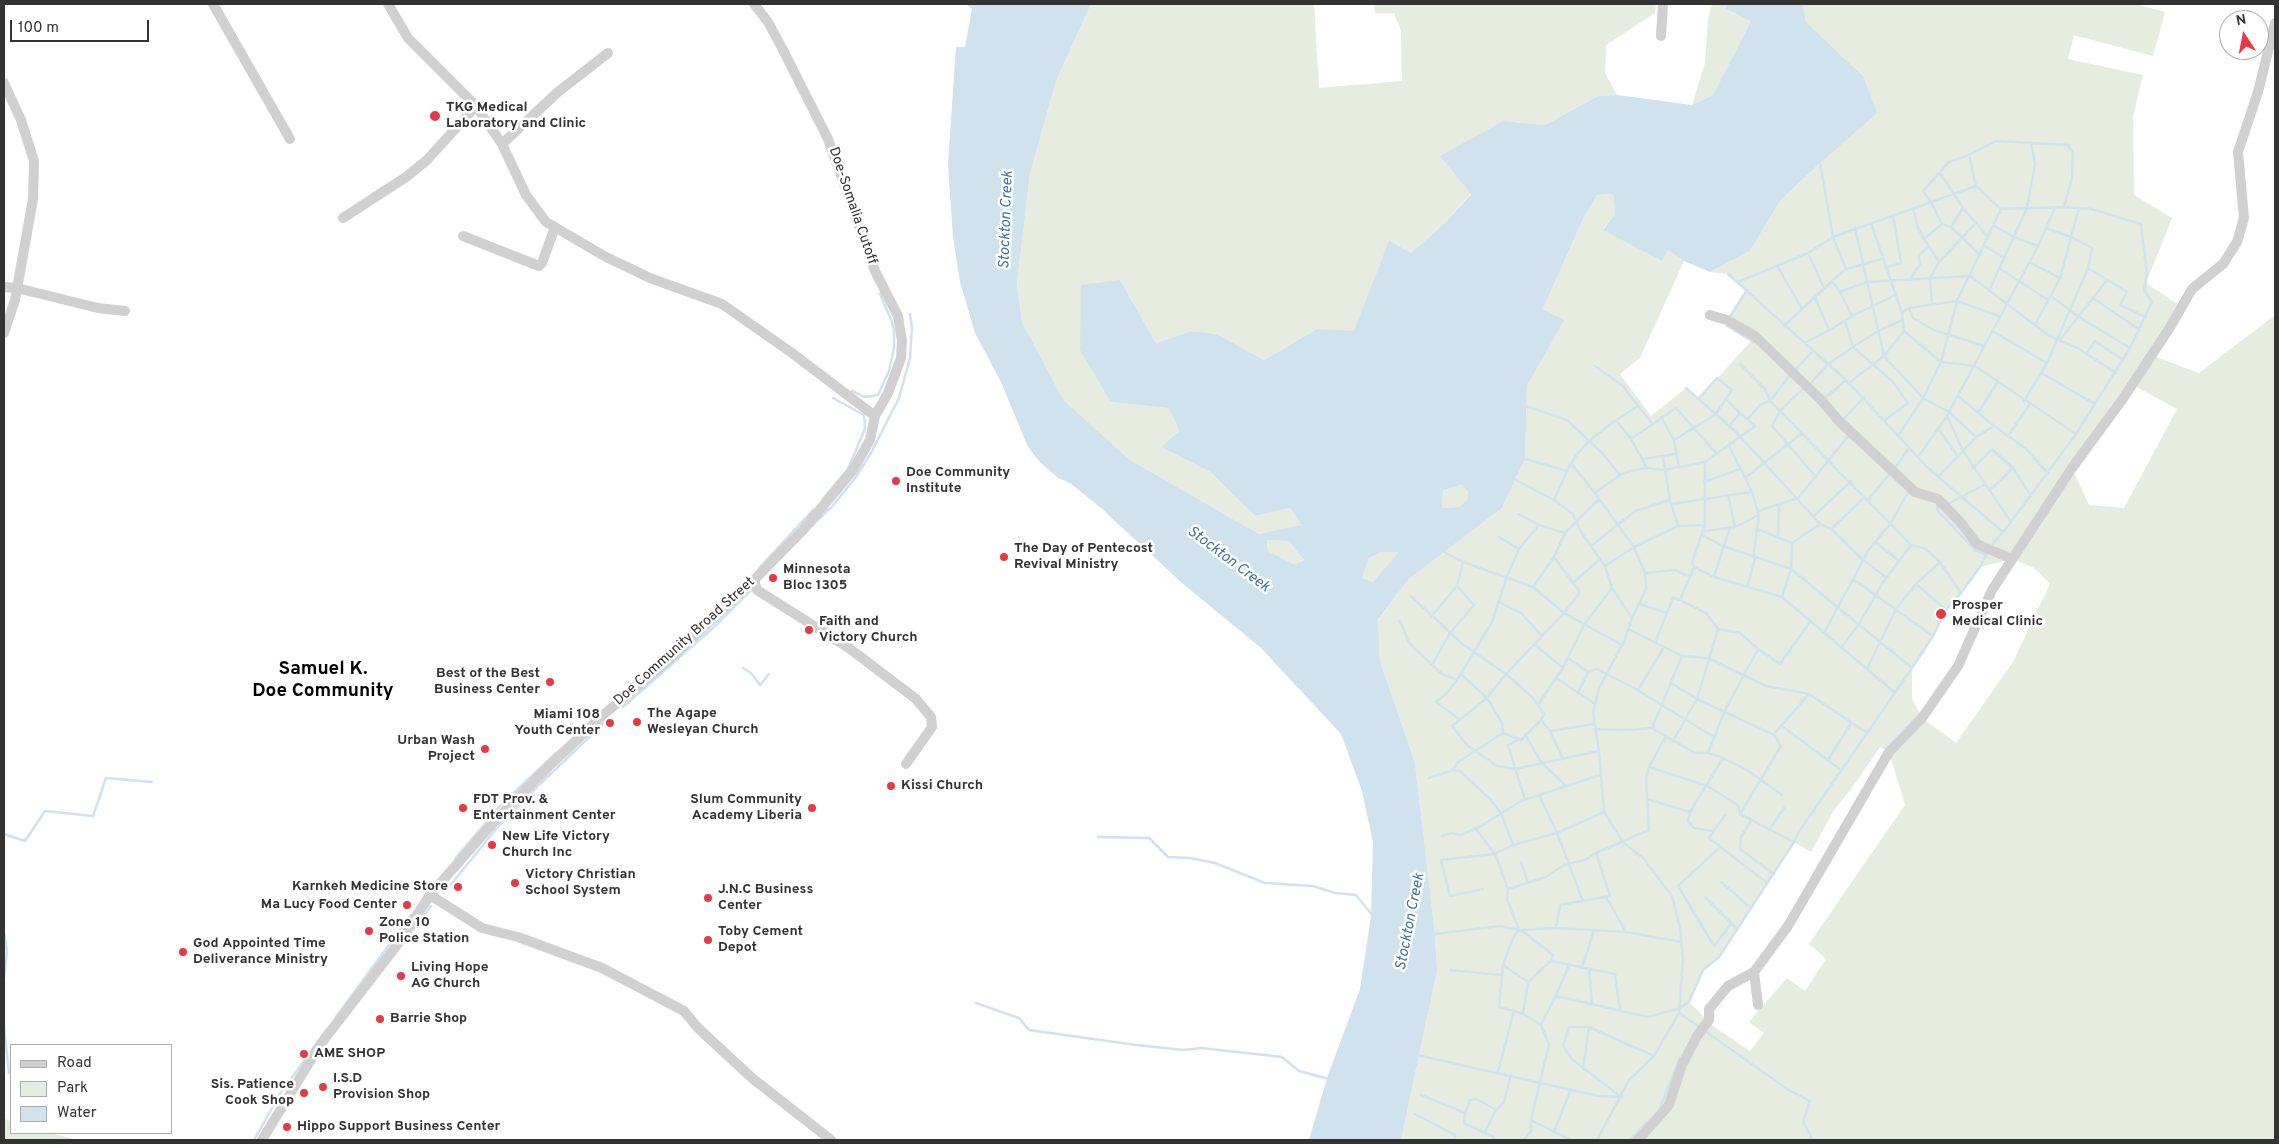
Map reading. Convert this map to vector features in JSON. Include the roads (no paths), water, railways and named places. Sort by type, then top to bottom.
[{"type":"street","points":[[213,4],[290,139]]},
{"type":"street","points":[[388,4],[408,38],[476,106],[502,144],[534,207],[546,222],[606,257],[650,278],[722,304],[792,353],[875,416]]},
{"type":"street","name":"Doe-Somalia Cutoff","points":[[754,4],[768,22],[828,139],[844,178],[875,271],[898,316],[902,341],[901,358],[875,416]]},
{"type":"street","points":[[1661,36],[1663,4]]},
{"type":"street","points":[[1638,1140],[1670,1105],[1682,1065],[1697,1036],[1709,1020],[1708,1008],[1728,986],[1754,972],[1788,926],[1889,752],[1922,718],[1958,666],[1992,590],[2012,559],[2072,468],[2093,441],[2131,384],[2192,289],[2223,264],[2237,242],[2244,218],[2238,152],[2258,92],[2275,23]]},
{"type":"street","points":[[502,144],[558,92],[608,53]]},
{"type":"street","points":[[4,83],[21,120],[34,161],[33,199],[17,288],[4,333]]},
{"type":"street","points":[[343,218],[406,177],[426,160],[476,106]]},
{"type":"street","points":[[463,236],[539,266],[542,263],[556,227]]},
{"type":"street","points":[[4,288],[17,288],[98,308],[125,311]]},
{"type":"street","points":[[1710,315],[1727,320],[1755,336],[1822,400],[1839,421],[1915,492],[1938,500],[1960,522],[1977,544],[2012,559]]},
{"type":"street","name":"Doe Community Broad Street","points":[[262,1140],[320,1045],[397,944],[430,895],[493,822],[551,764],[602,716],[664,664],[754,580],[803,530],[854,470],[870,440],[875,416]]},
{"type":"street","points":[[754,580],[757,590],[849,648],[916,699],[931,717],[932,727],[906,764]]},
{"type":"street","points":[[430,895],[482,928],[518,937],[602,968],[684,1011],[698,1028],[752,1078],[831,1140]]},
{"type":"street","points":[[1754,972],[1758,1005]]},
{"type":"water","name":"Stockton Creek","points":[[966,4],[1091,4],[1056,81],[1030,174],[1017,284],[1022,322],[1063,400],[1130,460],[1259,534],[1302,525],[1290,508],[1255,516],[1210,472],[1161,447],[1179,431],[1169,408],[1111,402],[1080,350],[1081,285],[1120,280],[1156,343],[1191,331],[1217,334],[1264,360],[1317,329],[1354,331],[1389,240],[1411,253],[1446,222],[1471,194],[1440,156],[1503,121],[1545,125],[1598,96],[1617,95],[1692,105],[1713,95],[1751,21],[1726,9],[1726,4],[1803,4],[1806,22],[1863,76],[1877,113],[1780,201],[1750,251],[1710,272],[1684,261],[1668,250],[1662,261],[1603,230],[1615,214],[1613,194],[1597,195],[1583,219],[1543,309],[1564,320],[1527,386],[1525,459],[1502,508],[1409,579],[1378,620],[1380,661],[1415,763],[1435,934],[1437,971],[1401,1140],[1309,1140],[1327,1078],[1360,989],[1371,916],[1373,842],[1362,791],[1341,734],[1261,648],[1182,583],[1101,508],[1070,483],[1058,478],[1040,462],[1028,447],[1001,382],[975,333],[960,282],[953,237],[948,164],[956,47],[965,47],[972,9]],"holes":[[[1462,485],[1468,492],[1467,500],[1459,507],[1442,508],[1443,490]],[[1267,540],[1289,541],[1304,560],[1295,565],[1268,551]],[[1382,552],[1399,552],[1373,582],[1362,578],[1369,558]]]},
{"type":"waterway","points":[[1939,262],[1924,239],[1942,224],[1923,191],[1949,162],[1969,155],[1996,141],[2068,145],[2073,153],[2072,178],[2064,207]]},
{"type":"waterway","points":[[1989,291],[2027,208],[2035,164],[2031,143]]},
{"type":"waterway","points":[[1898,436],[1923,398],[1941,362],[1957,301],[2001,209],[1976,186],[1969,155]]},
{"type":"waterway","points":[[1738,282],[1808,253],[1833,237],[1820,163]]},
{"type":"waterway","points":[[1940,173],[1963,208],[1988,237]]},
{"type":"waterway","points":[[1832,281],[1846,269],[1833,237],[1976,186]]},
{"type":"waterway","points":[[2001,209],[2064,207],[2091,209],[2141,224],[2147,275],[2144,290],[2152,302],[2130,348],[2076,434]]},
{"type":"waterway","points":[[1913,208],[1918,228],[1924,239]]},
{"type":"waterway","points":[[1951,227],[1963,208]]},
{"type":"waterway","points":[[2003,532],[2011,522],[1963,451],[1947,416],[2038,246],[2055,208]]},
{"type":"waterway","points":[[2035,325],[2060,278],[2079,208]]},
{"type":"waterway","points":[[1885,268],[1901,263],[1893,215]]},
{"type":"waterway","points":[[1850,382],[1884,356],[1904,331],[1902,313],[1871,223]]},
{"type":"waterway","points":[[1932,304],[1930,278],[1939,262],[1976,223]]},
{"type":"waterway","points":[[1942,224],[1951,227],[1980,255]]},
{"type":"waterway","points":[[1994,226],[2014,237],[2038,246]]},
{"type":"waterway","points":[[1855,228],[1884,356],[1923,398],[1949,412],[1976,437]]},
{"type":"waterway","points":[[2024,401],[2047,363],[2088,268],[2092,248],[2071,237],[2046,228]]},
{"type":"waterway","points":[[1910,279],[1920,264],[1919,255],[1929,246]]},
{"type":"waterway","points":[[1985,246],[2004,258]]},
{"type":"waterway","points":[[1808,253],[1824,288]]},
{"type":"waterway","points":[[1846,269],[1882,259]]},
{"type":"waterway","points":[[2029,262],[2060,278]]},
{"type":"waterway","points":[[1778,267],[1802,309]]},
{"type":"waterway","points":[[1999,268],[2048,300]]},
{"type":"waterway","points":[[2088,268],[2127,292],[2120,305],[2146,317]]},
{"type":"waterway","points":[[1728,274],[1846,380],[1927,467],[2003,532],[1991,546]]},
{"type":"waterway","points":[[1784,326],[1832,281],[1840,292],[1866,282],[1970,276],[2048,335],[2079,349],[2116,373]]},
{"type":"waterway","points":[[2060,340],[2107,280]]},
{"type":"waterway","points":[[1729,318],[1747,290]]},
{"type":"waterway","points":[[1830,330],[1852,316],[1840,292]]},
{"type":"waterway","points":[[852,391],[865,397],[878,395],[889,371],[894,348],[894,331],[880,294]]},
{"type":"waterway","points":[[1852,316],[1895,295]]},
{"type":"waterway","points":[[2051,296],[2079,317],[2130,348]]},
{"type":"waterway","points":[[1805,343],[1829,330],[1815,297]]},
{"type":"waterway","points":[[2093,298],[2140,330]]},
{"type":"waterway","points":[[1902,313],[1909,308],[1957,301],[1999,316]]},
{"type":"waterway","points":[[1909,308],[1913,318],[1934,330],[1984,346]]},
{"type":"waterway","points":[[830,509],[856,477],[871,453],[899,398],[910,358],[912,329],[910,314]]},
{"type":"waterway","points":[[1885,420],[1908,403],[1892,381],[1853,347],[1878,331],[1902,320]]},
{"type":"waterway","points":[[1809,385],[1828,364],[1853,347],[1845,321]]},
{"type":"waterway","points":[[1727,324],[1727,326],[1754,342]]},
{"type":"waterway","points":[[1904,331],[1941,362],[1975,366],[2076,434],[2011,522]]},
{"type":"waterway","points":[[1992,331],[2047,363]]},
{"type":"waterway","points":[[2086,354],[2095,341],[2123,360]]},
{"type":"waterway","points":[[1795,370],[1813,351]]},
{"type":"waterway","points":[[1740,364],[1765,389],[1770,401],[1760,405],[1748,419]]},
{"type":"waterway","points":[[1567,471],[1575,457],[1589,441],[1638,406],[1623,386],[1595,366]]},
{"type":"waterway","points":[[2041,373],[2095,404]]},
{"type":"waterway","points":[[1791,374],[1770,401],[1911,545],[1924,548],[1940,562],[1961,593],[1946,610],[1933,636]]},
{"type":"waterway","points":[[1674,440],[1715,415],[1732,390],[1717,378],[1699,398]]},
{"type":"waterway","points":[[1825,398],[1846,380]]},
{"type":"waterway","points":[[1978,413],[1997,383]]},
{"type":"waterway","points":[[1802,387],[1804,388],[1780,411],[1772,426],[1816,477]]},
{"type":"waterway","points":[[1686,388],[1735,431],[1820,524],[1792,543]]},
{"type":"waterway","points":[[1958,396],[1994,426],[2025,448],[2048,473]]},
{"type":"waterway","points":[[1843,420],[1864,397]]},
{"type":"waterway","points":[[822,500],[848,469],[865,429],[864,415],[833,398]]},
{"type":"waterway","points":[[1726,399],[1740,413],[1729,426]]},
{"type":"waterway","points":[[2008,436],[2029,405]]},
{"type":"waterway","points":[[1526,406],[1567,420],[1603,454],[1620,475],[1595,493],[1599,499],[1565,533],[1554,557],[1533,587]]},
{"type":"waterway","points":[[1638,406],[1652,423]]},
{"type":"waterway","points":[[1631,439],[1676,408],[1716,453]]},
{"type":"waterway","points":[[1620,475],[1647,468],[1664,470],[1705,462],[1755,426],[1740,413]]},
{"type":"waterway","points":[[1918,457],[1947,416]]},
{"type":"waterway","points":[[1661,417],[1674,440],[1679,468]]},
{"type":"waterway","points":[[1616,420],[1631,439],[1647,468]]},
{"type":"waterway","points":[[1938,477],[1976,437],[1994,426]]},
{"type":"waterway","points":[[1938,428],[1958,457]]},
{"type":"waterway","points":[[1745,478],[1801,434]]},
{"type":"waterway","points":[[1758,511],[1798,498],[1849,435]]},
{"type":"waterway","points":[[1729,446],[1752,492],[1759,515],[1754,552],[1755,558],[1748,585]]},
{"type":"waterway","points":[[1894,469],[1909,448]]},
{"type":"waterway","points":[[1973,468],[1992,449],[2013,468],[2031,496]]},
{"type":"waterway","points":[[1642,459],[1675,454]]},
{"type":"waterway","points":[[1605,566],[1634,547],[1678,526],[1670,500],[1663,456]]},
{"type":"waterway","points":[[1525,459],[1567,471],[1554,500]]},
{"type":"waterway","points":[[1705,462],[1705,525],[1692,562],[1694,567],[1714,577],[1782,597],[1894,692]]},
{"type":"waterway","points":[[1571,463],[1595,493]]},
{"type":"waterway","points":[[1989,491],[2013,468]]},
{"type":"waterway","points":[[1704,482],[1740,469]]},
{"type":"waterway","points":[[1868,500],[1890,473]]},
{"type":"waterway","points":[[1516,480],[1554,500],[1573,514],[1581,532],[1605,566],[1612,588],[1632,618],[1623,645]]},
{"type":"waterway","points":[[1814,516],[1851,481]]},
{"type":"waterway","points":[[1948,504],[1984,485]]},
{"type":"waterway","points":[[1824,633],[1868,551],[1890,524],[1909,491]]},
{"type":"waterway","points":[[1671,504],[1752,492]]},
{"type":"waterway","points":[[1728,495],[1735,527]]},
{"type":"waterway","points":[[1831,529],[1865,497]]},
{"type":"waterway","points":[[1599,499],[1634,547],[1645,573],[1675,570],[1690,577]]},
{"type":"waterway","points":[[1591,546],[1635,511],[1670,500]]},
{"type":"waterway","points":[[1778,537],[1779,504]]},
{"type":"waterway","points":[[1938,504],[1937,510],[1975,550],[1985,554]]},
{"type":"waterway","points":[[812,526],[829,509]]},
{"type":"waterway","points":[[759,568],[813,510]]},
{"type":"waterway","points":[[1518,514],[1539,525]]},
{"type":"waterway","points":[[1704,531],[1735,527],[1759,515]]},
{"type":"waterway","points":[[1820,524],[1831,529],[1863,560],[1886,577],[1859,624],[1841,648]]},
{"type":"waterway","points":[[1459,719],[1436,702],[1447,693],[1457,680],[1492,622],[1507,576],[1519,549],[1539,525],[1565,533]]},
{"type":"waterway","points":[[1678,526],[1705,525]]},
{"type":"waterway","points":[[1714,577],[1730,527]]},
{"type":"waterway","points":[[1757,529],[1792,543],[1791,569],[1782,597]]},
{"type":"waterway","points":[[1541,1025],[1556,996],[1648,1017],[1680,1008],[1689,1002],[1703,970],[1719,957],[1798,833],[1912,668],[1791,569],[1723,546],[1702,535]]},
{"type":"waterway","points":[[1499,537],[1519,549]]},
{"type":"waterway","points":[[1875,542],[1898,560]]},
{"type":"waterway","points":[[1887,577],[1911,545]]},
{"type":"waterway","points":[[1961,593],[1980,567],[1988,551]]},
{"type":"waterway","points":[[1444,552],[1463,562],[1533,587],[1564,613],[1622,645],[1599,688],[1593,713],[1599,751],[1604,812],[1623,842],[1643,858],[1672,896],[1680,928],[1683,959],[1679,1013],[1654,1056],[1629,1080],[1597,1140]]},
{"type":"waterway","points":[[1554,557],[1573,583]]},
{"type":"waterway","points":[[1599,751],[1515,769],[1497,766],[1467,745],[1452,726],[1487,698],[1506,674],[1564,613],[1580,592],[1573,583],[1600,559]]},
{"type":"waterway","points":[[1431,617],[1457,586],[1463,562]]},
{"type":"waterway","points":[[1867,669],[1896,609],[1916,584],[1940,562]]},
{"type":"waterway","points":[[1673,741],[1697,699],[1718,629],[1706,613],[1680,600],[1694,567]]},
{"type":"waterway","points":[[1632,618],[1646,589],[1645,573]]},
{"type":"waterway","points":[[1853,579],[1933,636],[1912,668]]},
{"type":"waterway","points":[[1916,584],[1946,610]]},
{"type":"waterway","points":[[1432,665],[1450,633],[1474,605],[1457,586]]},
{"type":"waterway","points":[[1563,667],[1584,625],[1612,588]]},
{"type":"waterway","points":[[623,707],[715,626],[752,589]]},
{"type":"waterway","points":[[1411,596],[1461,643],[1506,674],[1533,698],[1544,714],[1541,720],[1550,731],[1562,757]]},
{"type":"waterway","points":[[1667,613],[1673,598],[1680,600]]},
{"type":"waterway","points":[[1499,602],[1521,613],[1542,636]]},
{"type":"waterway","points":[[1639,604],[1667,613],[1655,643]]},
{"type":"waterway","points":[[1400,621],[1409,643],[1442,674],[1457,680]]},
{"type":"waterway","points":[[1758,649],[1780,664],[1810,622]]},
{"type":"waterway","points":[[1628,629],[1682,656],[1652,728]]},
{"type":"waterway","points":[[1708,753],[1725,710],[1758,649],[1740,633],[1718,629]]},
{"type":"waterway","points":[[1534,644],[1563,668],[1556,678],[1595,704]]},
{"type":"waterway","points":[[1638,690],[1664,647]]},
{"type":"waterway","points":[[617,697],[666,655]]},
{"type":"waterway","points":[[1682,656],[1708,658],[1766,686],[1809,694],[1867,733]]},
{"type":"waterway","points":[[1568,658],[1588,672],[1578,693]]},
{"type":"waterway","points":[[743,668],[751,673],[760,685],[769,674]]},
{"type":"waterway","points":[[1588,672],[1597,669],[1634,688],[1714,737]]},
{"type":"waterway","points":[[1461,674],[1487,698],[1502,723],[1503,733],[1521,740],[1541,720]]},
{"type":"waterway","points":[[1538,705],[1556,678]]},
{"type":"waterway","points":[[1671,683],[1697,699],[1774,735],[1781,746],[1740,814]]},
{"type":"waterway","points":[[1774,734],[1809,694]]},
{"type":"waterway","points":[[444,893],[496,829],[604,723]]},
{"type":"waterway","points":[[1828,760],[1851,723]]},
{"type":"waterway","points":[[1550,731],[1595,724]]},
{"type":"waterway","points":[[1782,726],[1841,770]]},
{"type":"waterway","points":[[1596,729],[1628,730],[1652,728],[1695,753],[1708,753],[1747,770],[1782,795]]},
{"type":"waterway","points":[[1453,770],[1458,762],[1503,733]]},
{"type":"waterway","points":[[1525,734],[1541,762],[1566,786]]},
{"type":"waterway","points":[[1556,928],[1560,905],[1610,896],[1596,853],[1649,830],[1646,778],[1649,767],[1666,736]]},
{"type":"waterway","points":[[1518,740],[1508,745],[1525,800]]},
{"type":"waterway","points":[[455,859],[499,807],[556,753]]},
{"type":"waterway","points":[[1713,831],[1694,828],[1688,821],[1690,812],[1723,758]]},
{"type":"waterway","points":[[1649,767],[1707,786],[1738,805],[1740,814],[1794,842]]},
{"type":"waterway","points":[[1429,778],[1453,770],[1460,771],[1490,799],[1501,813],[1513,845]]},
{"type":"waterway","points":[[1442,836],[1451,833],[1461,835],[1481,826],[1521,801],[1600,775]]},
{"type":"waterway","points":[[4,834],[25,841],[45,811],[93,816],[106,778],[152,782]]},
{"type":"waterway","points":[[1539,795],[1557,833],[1583,901]]},
{"type":"waterway","points":[[1647,799],[1690,812]]},
{"type":"waterway","points":[[1769,830],[1784,808]]},
{"type":"waterway","points":[[1483,889],[1450,896],[1441,860],[1495,854],[1513,845],[1557,833],[1604,812]]},
{"type":"waterway","points":[[1725,815],[1709,838],[1767,883]]},
{"type":"waterway","points":[[1751,821],[1741,837],[1740,849],[1774,874]]},
{"type":"waterway","points":[[1475,828],[1495,854],[1508,889],[1507,899],[1519,930],[1513,938],[1503,965],[1499,1007],[1514,1011]]},
{"type":"waterway","points":[[1098,837],[1149,838],[1168,857],[1190,858],[1215,863],[1265,883],[1313,886],[1335,893],[1356,895],[1373,916]]},
{"type":"waterway","points":[[1720,847],[1678,886],[1714,946],[1731,924]]},
{"type":"waterway","points":[[1508,889],[1546,877],[1564,865],[1585,860],[1596,853]]},
{"type":"waterway","points":[[1521,862],[1528,883]]},
{"type":"waterway","points":[[1721,882],[1751,908]]},
{"type":"waterway","points":[[1606,897],[1626,932]]},
{"type":"waterway","points":[[1705,897],[1737,929]]},
{"type":"waterway","points":[[409,935],[431,906]]},
{"type":"waterway","points":[[336,1017],[411,915]]},
{"type":"waterway","points":[[1435,934],[1500,926],[1519,930],[1556,928],[1626,932],[1681,942]]},
{"type":"waterway","points":[[1498,1072],[1514,1011],[1523,1014],[1528,982],[1551,961],[1553,955],[1521,930]]},
{"type":"waterway","points":[[1582,968],[1594,930]]},
{"type":"waterway","points":[[4,933],[7,951],[4,978]]},
{"type":"waterway","points":[[1551,961],[1615,974],[1620,1010]]},
{"type":"waterway","points":[[1503,965],[1528,982]]},
{"type":"waterway","points":[[1556,996],[1569,965]]},
{"type":"waterway","points":[[1589,969],[1592,1004]]},
{"type":"waterway","points":[[1450,970],[1502,975]]},
{"type":"waterway","points":[[976,1003],[1019,1018],[1029,1030],[1136,1045],[1184,1050],[1201,1048],[1282,1057],[1299,1071],[1329,1079]]},
{"type":"waterway","points":[[1679,1013],[1701,1028]]},
{"type":"waterway","points":[[1523,1014],[1541,1025],[1549,1044],[1531,1120],[1571,1140]]},
{"type":"waterway","points":[[4,1027],[9,1073]]},
{"type":"waterway","points":[[1621,1097],[1572,1059],[1563,1046],[1569,1027],[1589,1027],[1654,1056]]},
{"type":"waterway","points":[[1583,1069],[1589,1027]]},
{"type":"waterway","points":[[254,1140],[280,1094],[327,1029]]},
{"type":"waterway","points":[[1705,1031],[1787,1089],[1810,1101],[1803,1122],[1813,1140]]},
{"type":"waterway","points":[[1417,1055],[1598,1096],[1621,1097]]},
{"type":"waterway","points":[[1660,1108],[1680,1058]]},
{"type":"waterway","points":[[1485,1132],[1496,1110],[1504,1102],[1511,1075]]},
{"type":"waterway","points":[[1554,1132],[1571,1089]]},
{"type":"waterway","points":[[1421,1095],[1465,1113],[1470,1100],[1477,1099],[1496,1110]]},
{"type":"waterway","points":[[1465,1113],[1464,1123],[1494,1137],[1493,1140]]},
{"type":"waterway","points":[[1415,1114],[1455,1135],[1455,1140]]},
{"type":"waterway","points":[[1524,1140],[1531,1131],[1531,1120]]},
{"type":"waterway","points":[[1630,1140],[1646,1123]]},
{"type":"place","name":"TKG Medical Laboratory and Clinic","points":[[435,116]]},
{"type":"place","name":"Doe Community Institute","points":[[896,481]]},
{"type":"place","name":"The Day of Pentecost Revival Ministry","points":[[1004,557]]},
{"type":"place","name":"Minnesota Bloc 1305","points":[[773,578]]},
{"type":"place","name":"Prosper Medical Clinic","points":[[1941,614]]},
{"type":"place","name":"Faith and Victory Church","points":[[809,630]]},
{"type":"place","name":"Best of the Best Business Center","points":[[550,682]]},
{"type":"place","name":"The Agape Wesleyan Church","points":[[637,722]]},
{"type":"place","name":"Miami 108 Youth Center","points":[[610,723]]},
{"type":"place","name":"Urban Wash Project","points":[[485,749]]},
{"type":"place","name":"Kissi Church","points":[[891,786]]},
{"type":"place","name":"FDT Prov. & Entertainment Center","points":[[463,808]]},
{"type":"place","name":"Slum Community Academy Liberia","points":[[812,808]]},
{"type":"place","name":"New Life Victory Church Inc","points":[[492,845]]},
{"type":"place","name":"Victory Christian School System","points":[[515,883]]},
{"type":"place","name":"Karnkeh Medicine Store","points":[[458,887]]},
{"type":"place","name":"J.N.C Business Center","points":[[708,898]]},
{"type":"place","name":"Ma Lucy Food Center","points":[[407,905]]},
{"type":"place","name":"Zone 10 Police Station","points":[[369,931]]},
{"type":"place","name":"Toby Cement Depot","points":[[708,940]]},
{"type":"place","name":"God Appointed Time Deliverance Ministry","points":[[183,952]]},
{"type":"place","name":"Living Hope AG Church","points":[[401,976]]},
{"type":"place","name":"Barrie Shop","points":[[380,1019]]},
{"type":"place","name":"AME SHOP","points":[[304,1054]]},
{"type":"place","name":"I.S.D Provision Shop","points":[[323,1087]]},
{"type":"place","name":"Sis. Patience Cook Shop","points":[[304,1093]]},
{"type":"place","name":"Hippo Support Business Center","points":[[287,1127]]},
{"type":"district","name":"Samuel K. Doe Community","points":[[323,681]]}]
